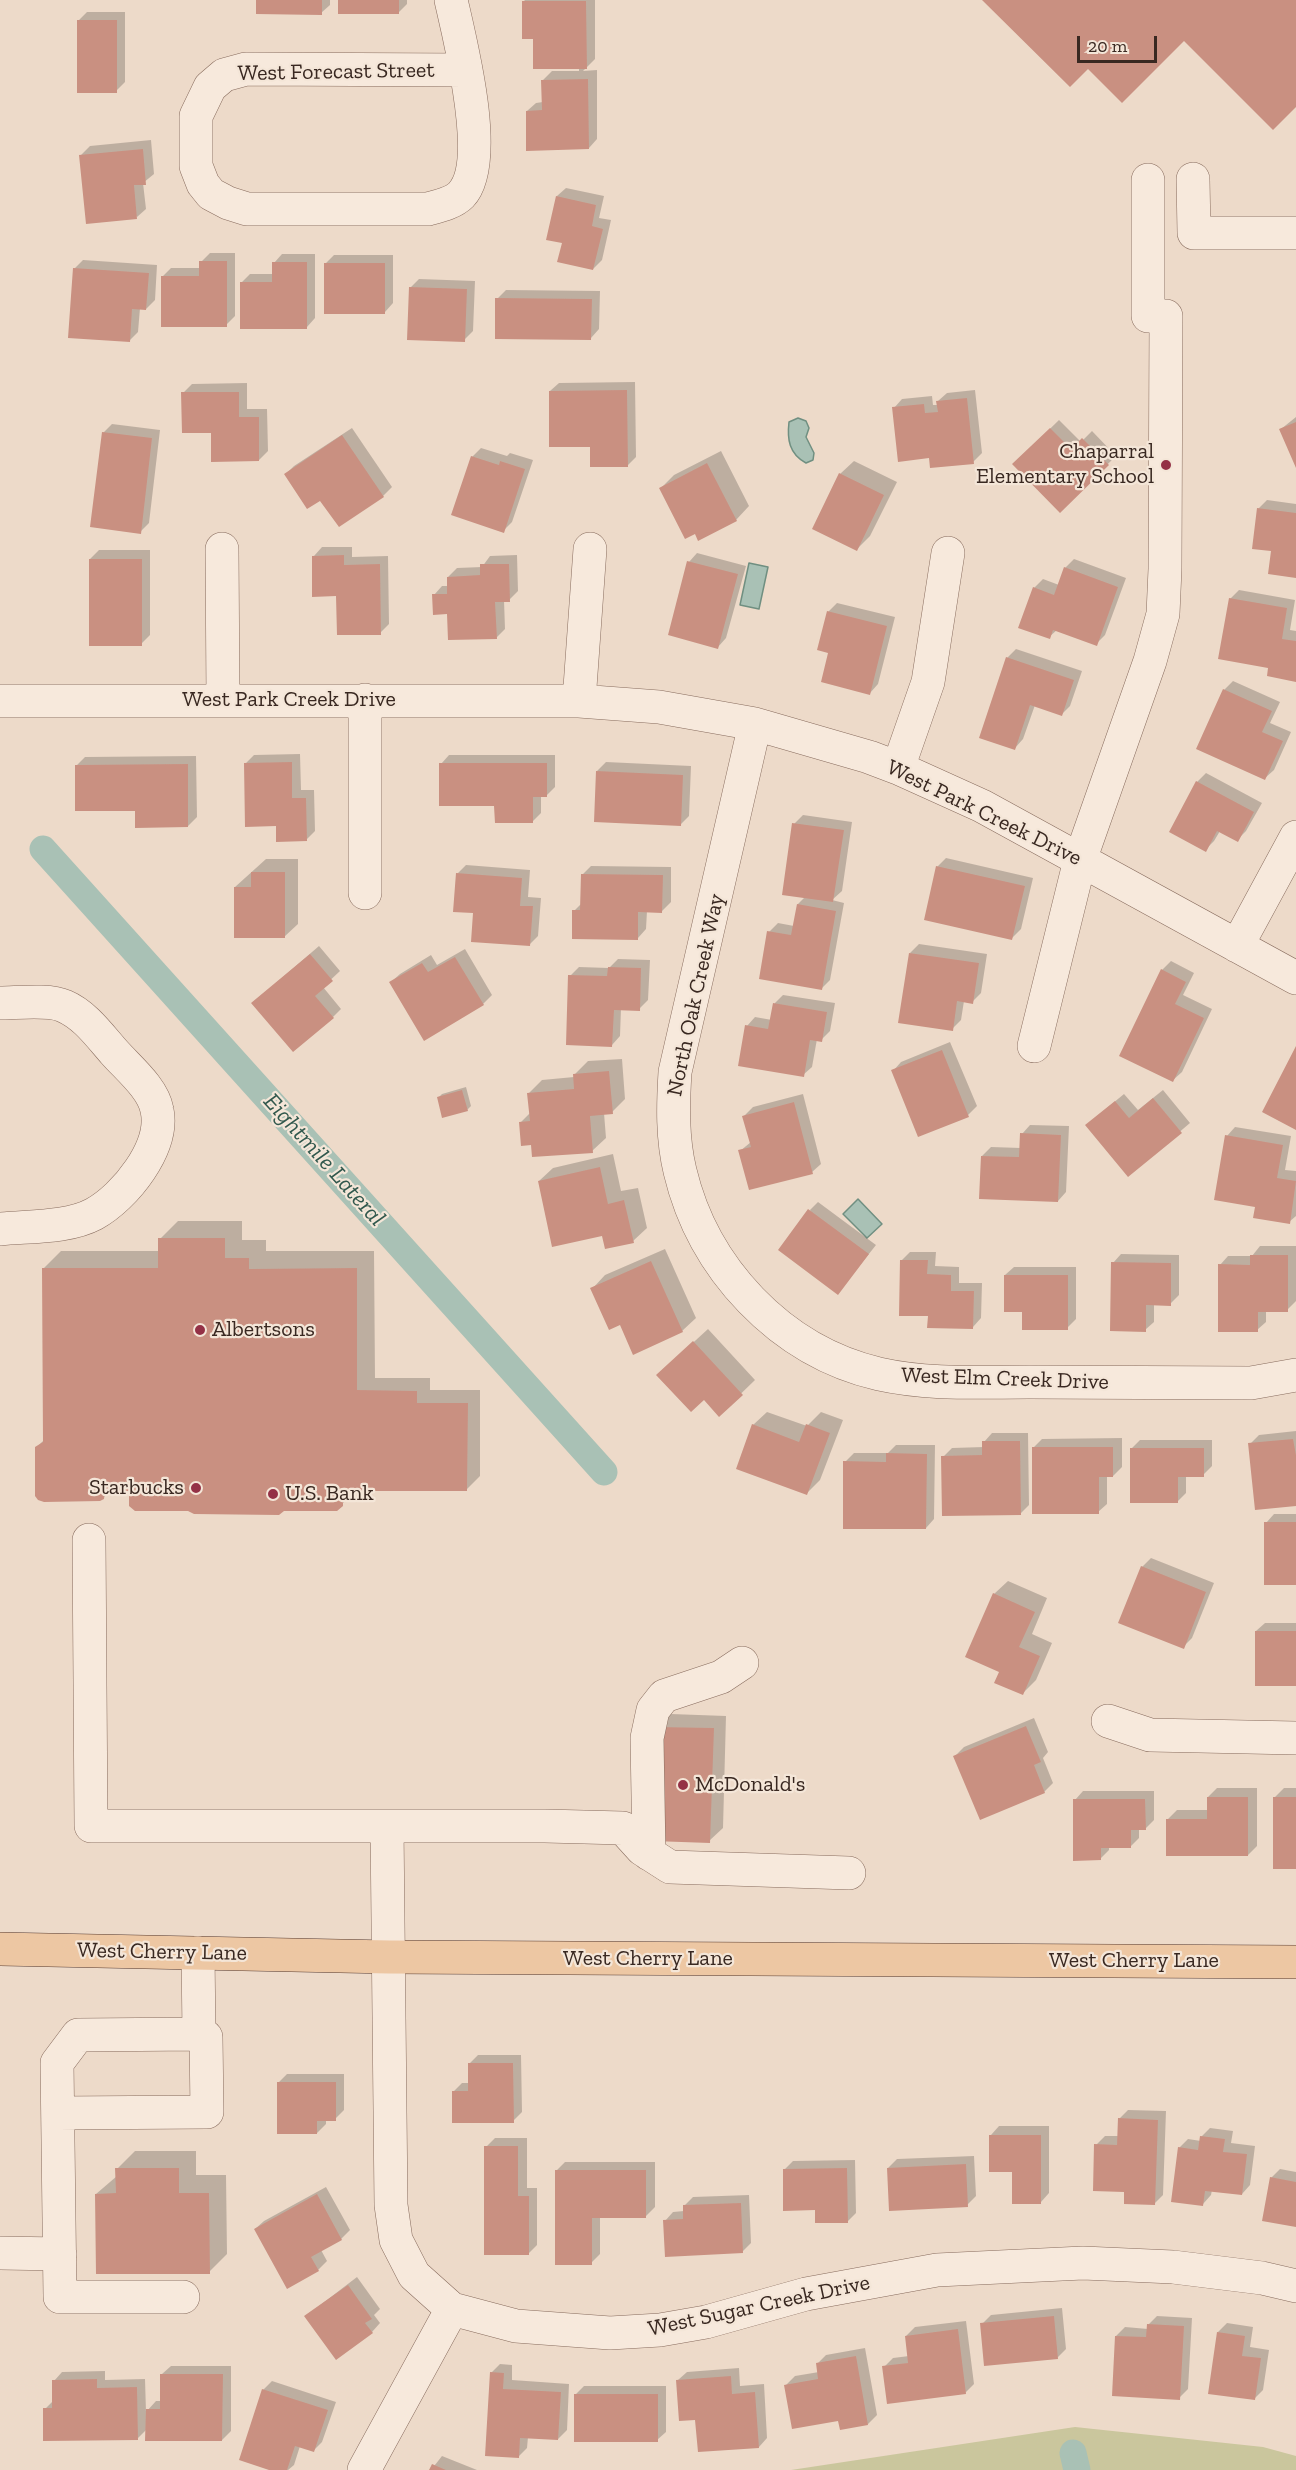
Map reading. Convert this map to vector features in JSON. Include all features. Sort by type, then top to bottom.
[{"type":"main road","name":"West Cherry Lane","points":[[0,1949],[389,1957],[1296,1962]]},
{"type":"street","points":[[451,0],[466,70]]},
{"type":"street","name":"West Forecast Street","points":[[246,69],[466,70],[473,105],[473,162],[470,179],[462,195],[446,204],[428,209],[247,209],[228,203],[212,194],[203,184],[196,166],[196,116],[210,87],[224,75],[246,69]]},
{"type":"street","points":[[1193,179],[1194,233],[1296,233]]},
{"type":"street","points":[[1035,1046],[1080,860],[1150,661],[1163,614],[1166,569],[1157,316],[1148,180]]},
{"type":"street","points":[[222,549],[223,700]]},
{"type":"street","points":[[579,701],[590,549]]},
{"type":"street","points":[[898,768],[928,682],[948,553]]},
{"type":"street","points":[[365,700],[365,893]]},
{"type":"street","name":"West Park Creek Drive","points":[[0,701],[579,701],[659,707],[755,723],[869,757],[982,806],[1296,978]]},
{"type":"street","name":"North Oak Creek Way","points":[[718,1261],[702,1233],[686,1192],[674,1138],[675,1072],[755,723]]},
{"type":"street","points":[[1237,946],[1296,837]]},
{"type":"street","points":[[0,1003],[61,1004],[76,1012],[147,1090],[158,1110],[157,1133],[151,1152],[139,1172],[118,1196],[94,1214],[69,1222],[0,1229]]},
{"type":"street","name":"West Elm Creek Drive","points":[[718,1261],[761,1311],[787,1332],[815,1350],[846,1364],[910,1380],[1251,1383],[1296,1375]]},
{"type":"street","points":[[89,1540],[91,1826],[623,1828],[649,1854],[670,1867],[849,1873]]},
{"type":"street","points":[[649,1854],[647,1738],[652,1710],[664,1696],[721,1677],[742,1663]]},
{"type":"street","points":[[1108,1720],[1150,1736],[1296,1738]]},
{"type":"street","name":"West Sugar Creek Drive","points":[[387,1826],[391,2205],[396,2240],[414,2275],[452,2309],[516,2326],[610,2333],[650,2331],[706,2322],[806,2294],[937,2270],[1083,2263],[1173,2267],[1262,2278],[1296,2286]]},
{"type":"street","points":[[198,1953],[199,2034]]},
{"type":"street","points":[[58,2113],[207,2112],[206,2037],[199,2034],[78,2035],[57,2062],[60,2297],[183,2297]]},
{"type":"street","points":[[0,2253],[60,2254]]},
{"type":"street","points":[[364,2470],[452,2309]]},
{"type":"shaded area","points":[[798,418],[806,421],[809,428],[806,437],[814,453],[813,460],[806,463],[790,446],[789,422]]},
{"type":"shaded area","points":[[749,563],[768,567],[759,609],[740,605]]},
{"type":"shaded area","points":[[858,1199],[882,1224],[867,1238],[843,1214]]},
{"type":"shaded area","points":[[1075,2427],[1263,2447],[1296,2456],[1296,2470],[791,2470]]},
{"type":"building","points":[[256,0],[322,0],[322,15],[256,14]]},
{"type":"building","points":[[338,0],[399,0],[399,14],[338,14]]},
{"type":"building","points":[[982,0],[1296,0],[1296,107],[1273,130],[1184,41],[1122,103],[1088,69],[1070,87]]},
{"type":"building","points":[[522,1],[586,1],[587,69],[533,69],[533,39],[522,39]]},
{"type":"building","points":[[77,20],[117,20],[117,93],[77,93]]},
{"type":"building","points":[[588,79],[589,149],[526,151],[526,111],[542,110],[541,80]]},
{"type":"building","points":[[143,149],[146,185],[134,185],[137,219],[86,224],[79,155]]},
{"type":"building","points":[[556,196],[596,205],[592,226],[603,229],[593,270],[557,262],[562,243],[546,240]]},
{"type":"building","points":[[199,261],[227,261],[227,327],[161,327],[161,276],[199,276]]},
{"type":"building","points":[[272,262],[307,262],[307,329],[240,329],[240,282],[272,282]]},
{"type":"building","points":[[324,263],[385,263],[385,314],[324,314]]},
{"type":"building","points":[[73,268],[149,273],[146,310],[132,309],[130,342],[68,338]]},
{"type":"building","points":[[409,287],[467,289],[465,342],[407,340]]},
{"type":"building","points":[[495,298],[592,299],[591,340],[495,339]]},
{"type":"building","points":[[627,390],[628,467],[590,467],[590,447],[549,447],[549,391]]},
{"type":"building","points":[[181,392],[239,392],[239,417],[259,417],[259,461],[211,462],[211,433],[182,433]]},
{"type":"building","points":[[967,398],[974,464],[930,468],[929,458],[898,462],[892,407],[924,404],[925,413],[938,412],[936,401]]},
{"type":"building","points":[[1296,422],[1296,468],[1279,429]]},
{"type":"building","points":[[1050,428],[1071,449],[1082,438],[1109,465],[1060,513],[1012,464]]},
{"type":"building","points":[[102,432],[152,438],[141,534],[90,527]]},
{"type":"building","points":[[342,435],[384,497],[339,527],[320,501],[307,509],[284,474]]},
{"type":"building","points":[[471,456],[499,465],[500,461],[525,469],[504,533],[451,515]]},
{"type":"building","points":[[707,463],[737,521],[698,541],[695,534],[685,539],[659,488]]},
{"type":"building","points":[[839,473],[884,495],[857,551],[812,529]]},
{"type":"building","points":[[1257,508],[1296,513],[1296,578],[1268,574],[1271,551],[1252,549]]},
{"type":"building","points":[[344,555],[344,565],[380,564],[381,635],[337,635],[336,596],[312,597],[312,556]]},
{"type":"building","points":[[89,559],[142,559],[142,646],[89,646]]},
{"type":"building","points":[[687,561],[738,574],[718,649],[668,635]]},
{"type":"building","points":[[480,564],[509,564],[510,602],[495,602],[497,639],[448,640],[447,614],[433,615],[432,594],[447,594],[447,577],[480,575]]},
{"type":"building","points":[[1064,567],[1118,587],[1097,646],[1053,630],[1050,639],[1018,628],[1033,587],[1054,595]]},
{"type":"building","points":[[1229,598],[1287,608],[1282,639],[1296,641],[1296,682],[1267,676],[1268,668],[1218,659]]},
{"type":"building","points":[[827,611],[887,626],[870,695],[821,682],[828,653],[817,650]]},
{"type":"building","points":[[1006,657],[1074,680],[1062,716],[1030,705],[1015,750],[979,738]]},
{"type":"building","points":[[1223,689],[1272,711],[1262,732],[1283,741],[1265,780],[1196,749]]},
{"type":"building","points":[[292,762],[292,798],[306,798],[307,841],[276,842],[276,826],[245,827],[244,763]]},
{"type":"building","points":[[439,763],[547,763],[547,797],[533,797],[533,823],[495,823],[494,806],[439,806]]},
{"type":"building","points":[[188,764],[188,827],[135,828],[135,811],[75,811],[75,765]]},
{"type":"building","points":[[596,771],[683,775],[681,826],[594,822]]},
{"type":"building","points":[[1196,781],[1254,812],[1238,842],[1217,831],[1206,852],[1169,832]]},
{"type":"building","points":[[792,823],[844,830],[833,902],[782,895]]},
{"type":"building","points":[[936,866],[1025,886],[1012,940],[924,920]]},
{"type":"building","points":[[251,872],[285,872],[285,938],[234,938],[234,887],[251,887]]},
{"type":"building","points":[[456,873],[522,878],[520,906],[533,906],[530,946],[471,942],[473,913],[453,912]]},
{"type":"building","points":[[581,874],[663,875],[662,913],[638,912],[638,940],[572,939],[572,910],[580,910]]},
{"type":"building","points":[[797,904],[836,911],[822,990],[759,979],[767,931],[791,935]]},
{"type":"building","points":[[909,953],[979,963],[973,1004],[957,1001],[953,1031],[898,1023]]},
{"type":"building","points":[[310,954],[333,981],[315,996],[334,1018],[293,1052],[251,1003]]},
{"type":"building","points":[[455,957],[484,1005],[424,1041],[389,982],[422,963],[428,972]]},
{"type":"building","points":[[608,967],[641,968],[640,1011],[614,1010],[612,1047],[566,1045],[568,975],[607,976]]},
{"type":"building","points":[[1161,969],[1186,982],[1175,1004],[1204,1018],[1173,1082],[1119,1056]]},
{"type":"building","points":[[773,1003],[827,1012],[822,1042],[810,1040],[804,1077],[738,1066],[745,1025],[768,1029]]},
{"type":"building","points":[[1296,1046],[1296,1130],[1262,1112]]},
{"type":"building","points":[[942,1050],[969,1117],[918,1137],[891,1070]]},
{"type":"building","points":[[609,1071],[613,1114],[590,1116],[593,1153],[532,1157],[531,1145],[521,1146],[519,1122],[530,1121],[527,1093],[574,1089],[573,1074]]},
{"type":"building","points":[[462,1090],[468,1111],[442,1118],[437,1097]]},
{"type":"building","points":[[1153,1098],[1182,1133],[1128,1177],[1085,1125],[1115,1101],[1129,1118]]},
{"type":"building","points":[[794,1102],[813,1174],[749,1190],[738,1150],[751,1147],[742,1116]]},
{"type":"building","points":[[1020,1133],[1061,1135],[1058,1202],[979,1199],[981,1156],[1019,1157]]},
{"type":"building","points":[[1225,1135],[1283,1145],[1277,1178],[1296,1181],[1290,1224],[1253,1218],[1255,1207],[1214,1200]]},
{"type":"building","points":[[600,1167],[608,1204],[624,1200],[634,1243],[605,1249],[602,1236],[552,1247],[538,1181]]},
{"type":"building","points":[[808,1209],[869,1254],[838,1295],[778,1250]]},
{"type":"building","name":"Albertsons","points":[[158,1238],[225,1238],[225,1258],[249,1258],[249,1269],[357,1268],[357,1390],[417,1391],[417,1403],[468,1403],[467,1491],[343,1491],[343,1506],[337,1511],[284,1511],[279,1515],[135,1511],[129,1506],[129,1491],[105,1491],[104,1499],[100,1501],[44,1502],[38,1500],[35,1496],[35,1447],[43,1442],[42,1268],[158,1268]]},
{"type":"building","points":[[1250,1255],[1288,1255],[1288,1312],[1258,1312],[1258,1332],[1218,1332],[1218,1264],[1250,1265]]},
{"type":"building","points":[[900,1260],[928,1260],[927,1274],[951,1275],[951,1291],[974,1291],[973,1329],[927,1328],[928,1316],[899,1316]]},
{"type":"building","points":[[651,1261],[683,1332],[633,1355],[620,1325],[609,1330],[590,1288]]},
{"type":"building","points":[[1111,1262],[1171,1263],[1171,1306],[1146,1305],[1146,1332],[1110,1331]]},
{"type":"building","points":[[1004,1275],[1068,1275],[1068,1330],[1022,1330],[1022,1312],[1004,1312]]},
{"type":"building","points":[[693,1341],[743,1395],[719,1417],[704,1400],[691,1412],[656,1375]]},
{"type":"building","points":[[752,1424],[799,1442],[806,1424],[830,1433],[807,1495],[736,1469]]},
{"type":"building","points":[[1293,1439],[1296,1455],[1296,1506],[1255,1510],[1248,1443]]},
{"type":"building","points":[[982,1441],[1020,1441],[1021,1515],[942,1516],[941,1456],[982,1455]]},
{"type":"building","points":[[1032,1447],[1113,1447],[1113,1477],[1099,1477],[1099,1514],[1032,1514]]},
{"type":"building","points":[[1130,1448],[1204,1448],[1204,1477],[1178,1477],[1178,1503],[1130,1503]]},
{"type":"building","points":[[886,1453],[927,1454],[926,1529],[843,1529],[843,1461],[886,1462]]},
{"type":"building","points":[[1264,1522],[1296,1522],[1296,1585],[1264,1585]]},
{"type":"building","points":[[1141,1566],[1206,1592],[1184,1649],[1118,1623]]},
{"type":"building","points":[[993,1593],[1035,1612],[1019,1647],[1040,1656],[1023,1695],[994,1683],[999,1672],[965,1657]]},
{"type":"building","points":[[1255,1631],[1296,1631],[1296,1686],[1255,1686]]},
{"type":"building","points":[[1026,1726],[1041,1762],[1034,1765],[1045,1793],[980,1820],[953,1756]]},
{"type":"building","name":"McDonald's","points":[[656,1727],[714,1728],[710,1843],[653,1841]]},
{"type":"building","points":[[1207,1797],[1248,1797],[1248,1856],[1166,1856],[1166,1819],[1207,1819]]},
{"type":"building","points":[[1273,1797],[1296,1797],[1296,1869],[1273,1869]]},
{"type":"building","points":[[1073,1799],[1145,1799],[1146,1830],[1131,1830],[1131,1848],[1101,1848],[1101,1860],[1073,1861]]},
{"type":"building","points":[[468,2063],[513,2063],[514,2123],[452,2123],[452,2091],[468,2091]]},
{"type":"building","points":[[277,2082],[336,2082],[336,2121],[317,2121],[317,2134],[277,2134]]},
{"type":"building","points":[[1118,2118],[1158,2120],[1155,2205],[1124,2204],[1124,2192],[1093,2191],[1094,2144],[1117,2145]]},
{"type":"building","points":[[989,2135],[1041,2135],[1041,2204],[1012,2204],[1012,2172],[989,2172]]},
{"type":"building","points":[[1200,2136],[1225,2139],[1223,2152],[1247,2154],[1242,2195],[1205,2191],[1203,2206],[1171,2202],[1178,2147],[1198,2150]]},
{"type":"building","points":[[484,2146],[518,2146],[518,2196],[529,2196],[529,2255],[484,2255]]},
{"type":"building","points":[[966,2164],[968,2207],[889,2211],[887,2168]]},
{"type":"building","points":[[115,2168],[179,2168],[179,2193],[209,2193],[210,2274],[96,2274],[95,2194],[116,2193]]},
{"type":"building","points":[[847,2168],[848,2223],[815,2223],[815,2210],[783,2211],[783,2169]]},
{"type":"building","points":[[555,2170],[646,2170],[646,2218],[592,2218],[592,2265],[555,2265]]},
{"type":"building","points":[[1270,2177],[1296,2182],[1296,2227],[1262,2221]]},
{"type":"building","points":[[317,2194],[342,2240],[311,2257],[319,2271],[287,2289],[254,2229]]},
{"type":"building","points":[[741,2203],[743,2253],[665,2257],[663,2220],[683,2219],[683,2205]]},
{"type":"building","points":[[348,2285],[372,2319],[365,2323],[373,2333],[336,2360],[304,2316]]},
{"type":"building","points":[[1054,2316],[1058,2359],[984,2366],[980,2323]]},
{"type":"building","points":[[1147,2324],[1184,2326],[1180,2400],[1112,2396],[1115,2336],[1146,2337]]},
{"type":"building","points":[[958,2329],[966,2394],[887,2404],[882,2366],[908,2363],[905,2336]]},
{"type":"building","points":[[1217,2332],[1245,2336],[1242,2356],[1261,2358],[1255,2400],[1208,2394]]},
{"type":"building","points":[[856,2356],[868,2425],[840,2430],[838,2421],[792,2429],[784,2385],[818,2379],[816,2363]]},
{"type":"building","points":[[490,2372],[504,2373],[503,2389],[561,2392],[558,2440],[520,2438],[519,2458],[485,2456]]},
{"type":"building","points":[[160,2374],[223,2374],[222,2441],[145,2441],[146,2409],[160,2409]]},
{"type":"building","points":[[731,2376],[732,2394],[755,2392],[759,2448],[698,2452],[695,2420],[679,2421],[676,2380]]},
{"type":"building","points":[[97,2379],[97,2388],[137,2387],[138,2440],[43,2441],[43,2408],[52,2408],[52,2380]]},
{"type":"building","points":[[262,2389],[328,2410],[314,2452],[295,2446],[287,2470],[269,2470],[239,2460]]},
{"type":"building","points":[[574,2394],[658,2394],[658,2442],[574,2442]]},
{"type":"building","points":[[432,2464],[446,2470],[429,2470]]},
{"type":"waterway","name":"Eightmile Lateral","points":[[43,849],[604,1472]]},
{"type":"waterway","name":"Eightmile Lateral","points":[[1073,2453],[1077,2470]]},
{"type":"place","name":"Chaparral Elementary School","points":[[1166,465]]},
{"type":"place","name":"Albertsons","points":[[200,1330]]},
{"type":"place","name":"Starbucks","points":[[196,1488]]},
{"type":"place","name":"U.S. Bank","points":[[273,1494]]},
{"type":"place","name":"McDonald's","points":[[683,1785]]}]
